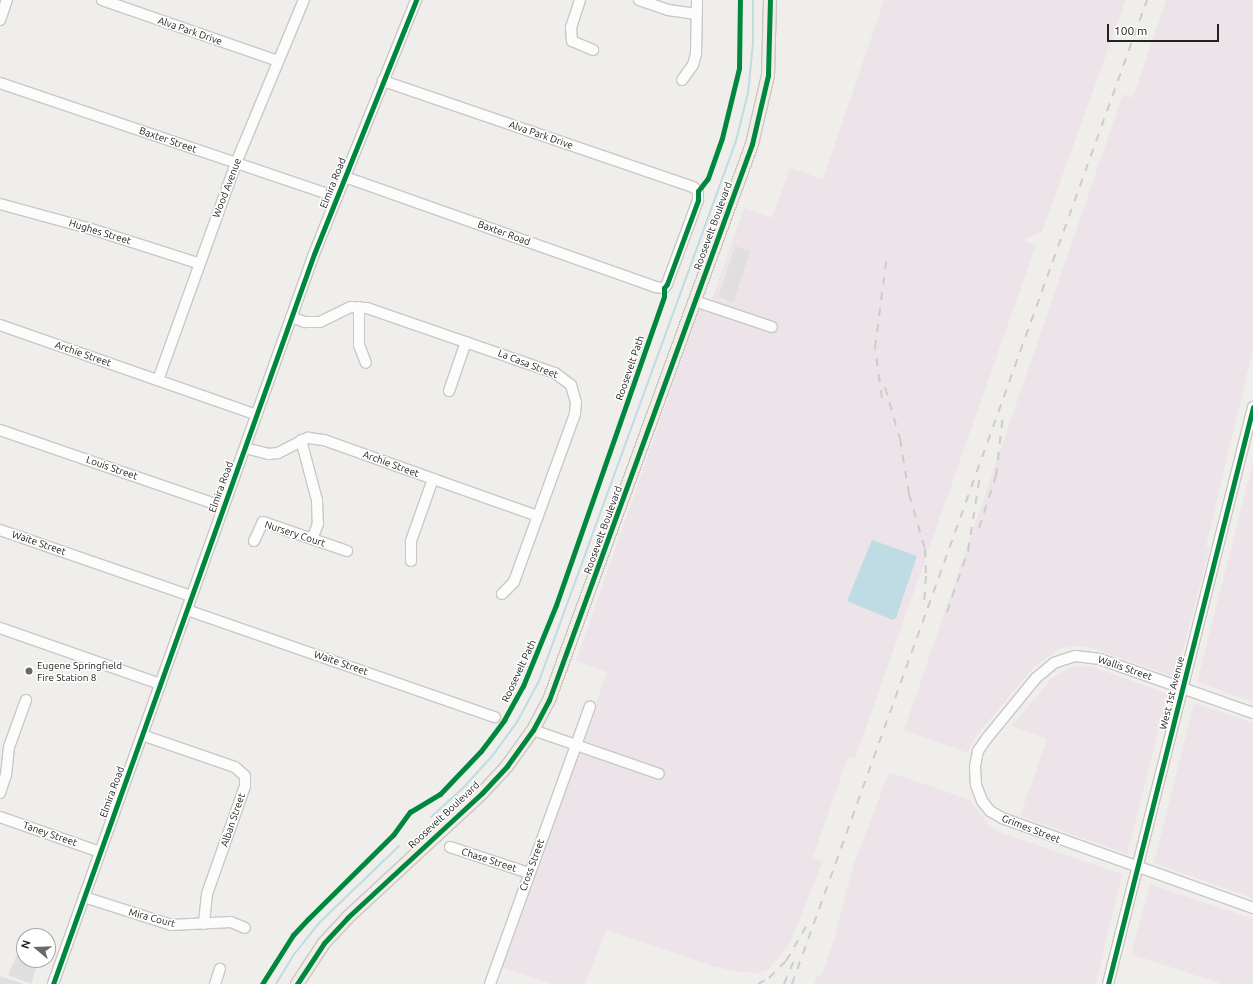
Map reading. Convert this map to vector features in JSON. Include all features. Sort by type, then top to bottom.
[{"type":"main road","name":"Roosevelt Boulevard","points":[[297,984],[324,944],[347,918],[482,793],[507,766],[533,730],[562,669],[752,144],[768,75],[770,0]]},
{"type":"street","points":[[0,20],[7,0]]},
{"type":"street","name":"Alva Park Drive","points":[[102,0],[278,61]]},
{"type":"street","name":"Wood Avenue","points":[[158,380],[198,263],[236,163],[304,0]]},
{"type":"street","name":"Elmira Road","points":[[53,984],[291,317],[337,197],[416,0]]},
{"type":"street","points":[[580,0],[571,27],[572,41],[593,50]]},
{"type":"street","points":[[639,0],[668,10],[697,14]]},
{"type":"street","points":[[682,80],[693,65],[696,54],[697,0]]},
{"type":"street","name":"Alva Park Drive","points":[[383,81],[690,185],[698,191],[698,200],[668,284],[664,288]]},
{"type":"street","name":"Baxter Street","points":[[0,83],[337,197]]},
{"type":"street","name":"Baxter Road","points":[[345,177],[655,287],[664,288]]},
{"type":"street","name":"Hughes Street","points":[[0,204],[88,228],[198,263]]},
{"type":"street","points":[[695,301],[772,327]]},
{"type":"street","points":[[359,308],[359,345],[366,363]]},
{"type":"street","name":"La Casa Street","points":[[291,317],[305,322],[320,322],[343,310],[359,308],[375,310],[555,373],[564,378],[575,394],[575,414],[514,582],[502,594]]},
{"type":"street","name":"Archie Street","points":[[0,325],[257,415]]},
{"type":"street","points":[[449,391],[466,342]]},
{"type":"street","name":"West 1st Avenue","points":[[1108,984],[1253,407]]},
{"type":"street","name":"Louis Street","points":[[0,430],[223,508]]},
{"type":"street","name":"Archie Street","points":[[245,448],[269,454],[278,453],[301,440],[324,440],[538,516]]},
{"type":"street","name":"Nursery Court","points":[[301,440],[316,493],[318,524],[312,539]]},
{"type":"street","points":[[411,561],[411,541],[433,479]]},
{"type":"street","name":"Nursery Court","points":[[254,541],[263,522],[347,551]]},
{"type":"street","name":"Waite Street","points":[[0,530],[191,596]]},
{"type":"street","name":"Waite Street","points":[[186,610],[495,717]]},
{"type":"street","points":[[0,628],[160,684]]},
{"type":"street","name":"Wallis Street","points":[[1063,659],[1075,656],[1100,659],[1253,713]]},
{"type":"street","name":"Grimes Street","points":[[1063,659],[1046,669],[1036,678],[987,738],[978,752],[975,767],[976,785],[982,801],[990,811],[1002,818],[1253,908]]},
{"type":"street","points":[[0,793],[6,775],[9,747],[26,700]]},
{"type":"street","name":"Cross Street","points":[[490,984],[590,706]]},
{"type":"street","points":[[533,730],[659,774]]},
{"type":"street","name":"Alban Street","points":[[142,735],[235,767],[245,776],[245,786],[207,894],[204,924]]},
{"type":"street","name":"Taney Street","points":[[0,817],[100,852]]},
{"type":"street","name":"Chase Street","points":[[450,847],[529,873]]},
{"type":"street","name":"Mira Court","points":[[84,897],[171,926],[231,922],[245,928]]},
{"type":"street","points":[[215,984],[220,970]]},
{"type":"shaded area","points":[[884,0],[1126,0],[1042,232],[1023,240],[1036,245],[855,759],[848,757],[813,857],[823,861],[790,943],[768,970],[758,973],[737,972],[712,966],[607,930],[585,984],[552,984],[502,967],[607,672],[576,661],[700,307],[708,310],[744,208],[772,218],[790,168],[823,179]]},
{"type":"shaded area","points":[[1166,0],[1253,0],[1253,348],[1206,546],[1210,547],[1177,673],[1171,676],[1089,647],[1074,646],[1059,649],[1033,668],[976,736],[968,753],[904,730],[1123,94],[1133,98]]},
{"type":"shaded area","points":[[735,246],[750,251],[734,302],[718,297]]},
{"type":"shaded area","points":[[1253,462],[1253,702],[1197,682]]},
{"type":"shaded area","points":[[1071,667],[1093,667],[1168,694],[1127,854],[1020,816],[1047,739],[1012,726],[1051,679]]},
{"type":"shaded area","points":[[1194,703],[1253,723],[1253,898],[1154,863]]},
{"type":"shaded area","points":[[889,772],[970,800],[987,823],[1001,833],[1122,874],[1096,984],[814,984],[817,976],[821,977],[835,937],[853,866]]},
{"type":"shaded area","points":[[1150,884],[1253,919],[1253,984],[1222,984],[1131,954]]},
{"type":"shaded area","points":[[16,957],[16,968],[36,968],[31,984],[8,975]]},
{"type":"shaded area","points":[[0,976],[24,984],[0,984]]},
{"type":"water","points":[[872,540],[917,556],[896,618],[893,620],[847,601]]},
{"type":"waterway","points":[[431,817],[464,787],[493,755],[517,722],[539,681],[736,141],[748,93],[753,43],[753,0]]},
{"type":"waterway","points":[[276,984],[292,957],[319,923],[399,846]]},
{"type":"railway","points":[[792,984],[1147,0]]},
{"type":"railway","points":[[882,398],[875,348],[886,262]]},
{"type":"railway","points":[[885,387],[900,439],[909,494],[925,549],[926,576],[924,604]]},
{"type":"railway","points":[[979,528],[996,476],[1003,415]]},
{"type":"railway","points":[[947,612],[968,551],[980,475]]},
{"type":"railway","points":[[758,984],[769,978],[786,961],[807,925]]},
{"type":"railway","points":[[784,984],[795,958]]},
{"type":"cycle path","points":[[53,984],[314,254],[416,0]]},
{"type":"cycle path","name":"Roosevelt Path","points":[[262,984],[293,935],[308,919],[393,835],[410,812],[440,794],[481,751],[504,720],[523,686],[556,605],[664,296],[664,288],[667,284],[698,200],[698,191],[708,178],[722,138],[739,68],[740,0]]},
{"type":"cycle path","points":[[297,984],[324,943],[347,918],[482,793],[507,766],[533,730],[549,700],[752,144],[768,75],[770,0]]},
{"type":"cycle path","points":[[1108,984],[1253,407]]},
{"type":"place","name":"Eugene Springfield Fire Station 8","points":[[29,671]]}]
